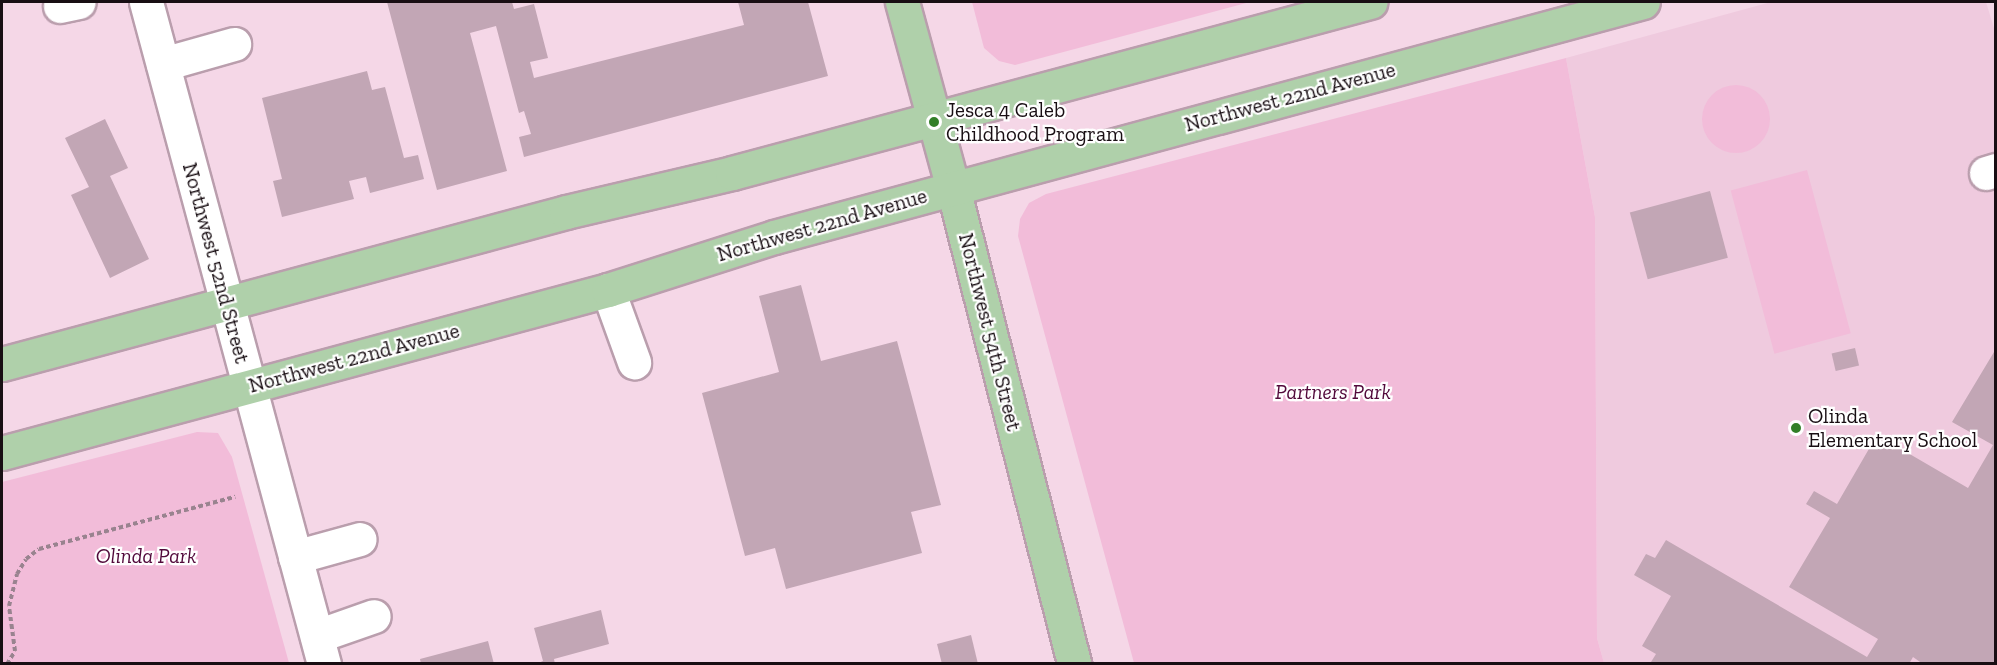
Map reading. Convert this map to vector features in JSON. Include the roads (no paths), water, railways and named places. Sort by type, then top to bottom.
[{"type":"main road","name":"Northwest 54th Street","points":[[902,2],[953,188],[1074,663]]},
{"type":"main road","points":[[2,364],[566,212],[732,173],[1370,2]]},
{"type":"main road","name":"Northwest 22nd Avenue","points":[[2,453],[608,290],[774,237],[1643,2]]},
{"type":"street","name":"Northwest 52nd Street","points":[[146,2],[320,650]]},
{"type":"street","points":[[162,64],[234,44]]},
{"type":"street","points":[[608,290],[634,362]]},
{"type":"street","points":[[295,557],[360,539]]},
{"type":"street","points":[[320,650],[374,616]]},
{"type":"place","name":"Jesca 4 Caleb Childhood Program","points":[[934,122]]},
{"type":"place","name":"Olinda Elementary School","points":[[1796,428]]},
{"type":"park label","name":"Partners Park","points":[[1333,392]]},
{"type":"park label","name":"Olinda Park","points":[[146,556]]}]
